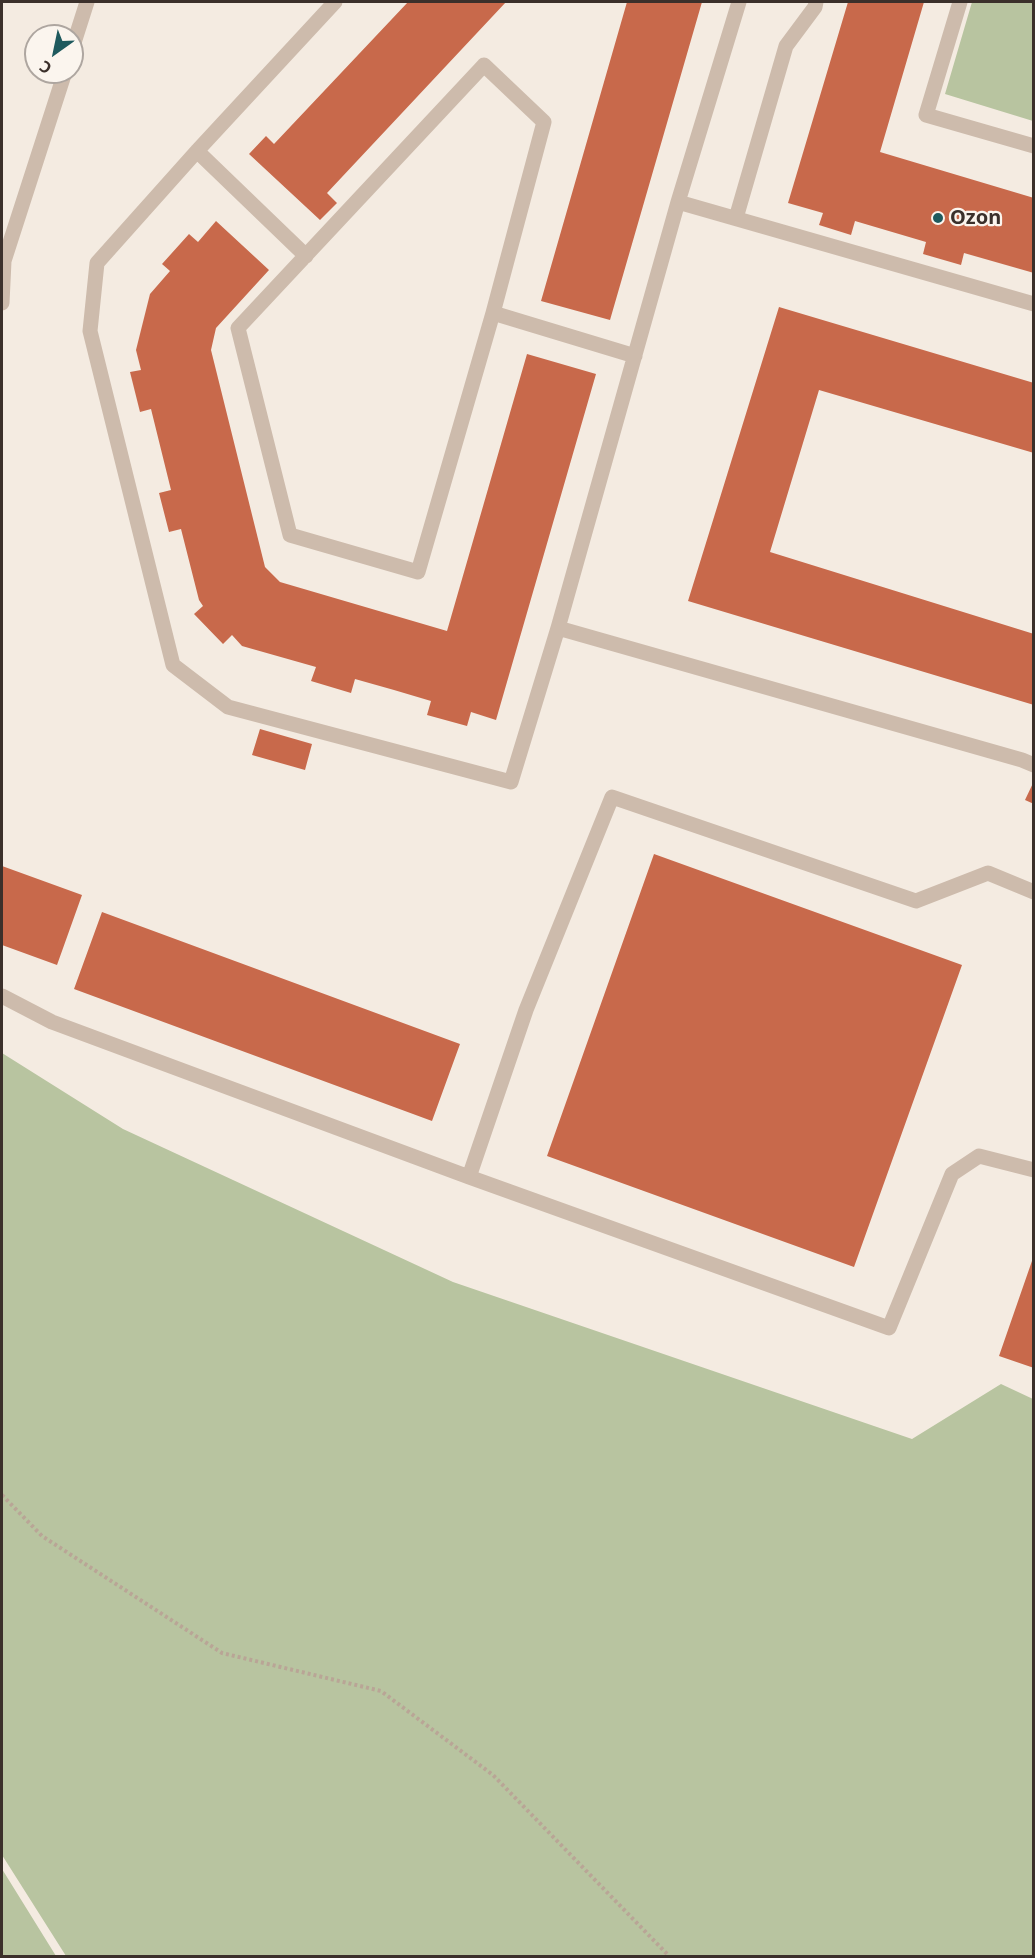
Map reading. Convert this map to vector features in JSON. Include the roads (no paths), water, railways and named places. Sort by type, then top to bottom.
[{"type":"lane","points":[[80,24],[87,2]]},
{"type":"lane","points":[[335,2],[97,263],[90,331],[173,665],[228,707],[511,782],[558,628],[678,202],[740,2]]},
{"type":"lane","points":[[736,218],[786,46],[816,2]]},
{"type":"lane","points":[[960,2],[926,115],[1034,146]]},
{"type":"lane","points":[[484,64],[544,122],[493,313],[418,572],[290,535],[238,328],[484,64]]},
{"type":"lane","points":[[2,303],[4,261],[61,84]]},
{"type":"lane","points":[[197,151],[306,256]]},
{"type":"lane","points":[[678,202],[1034,304]]},
{"type":"lane","points":[[493,313],[635,356]]},
{"type":"lane","points":[[558,628],[1034,765]]},
{"type":"lane","points":[[470,1177],[526,1010],[612,797],[916,901],[988,873],[1034,892]]},
{"type":"lane","points":[[2,996],[52,1022],[470,1177],[890,1328],[952,1174],[979,1156],[1034,1170]]},
{"type":"place","name":"Ozon","points":[[938,218]]}]
